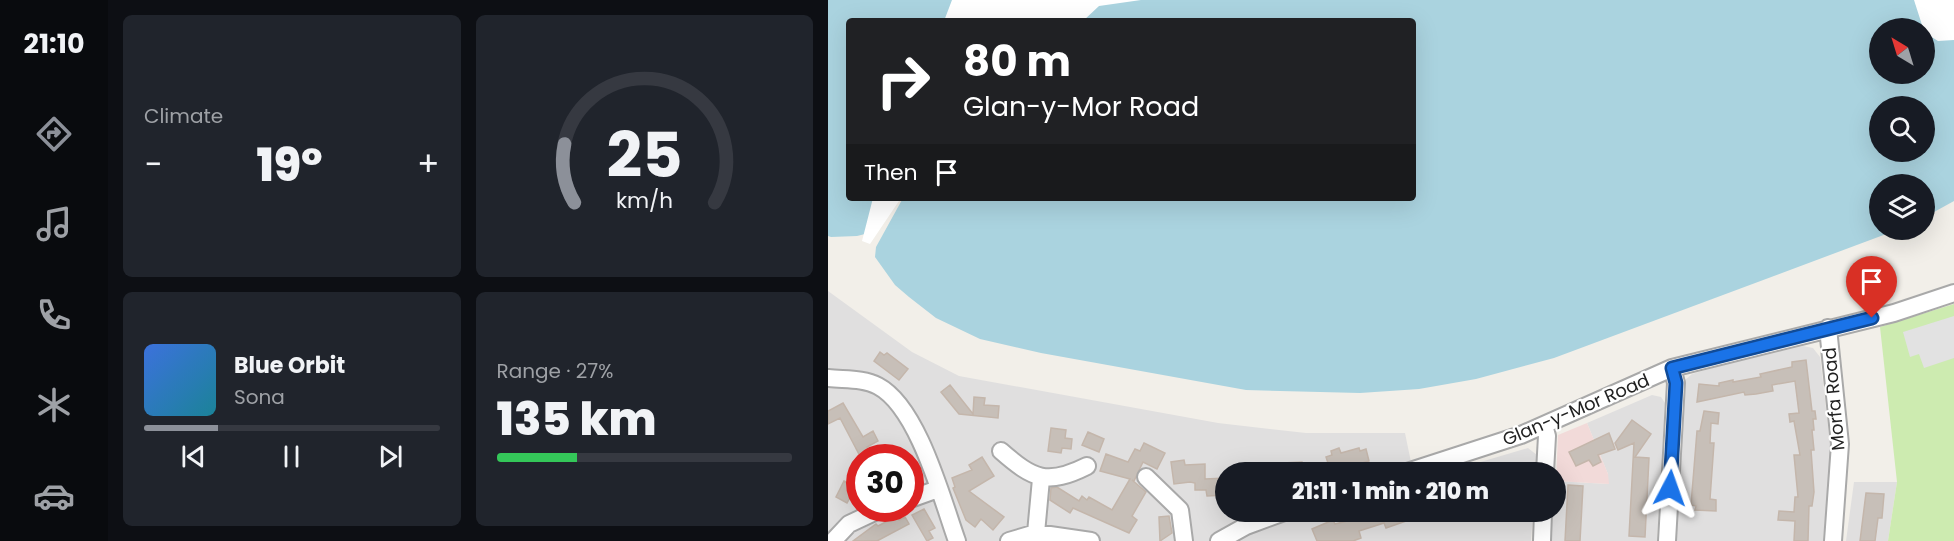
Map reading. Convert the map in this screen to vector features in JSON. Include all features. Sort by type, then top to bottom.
[{"type":"street","name":"Glan-y-Mor Road","points":[[1440,462],[1483,449],[1544,425],[1672,368],[1894,312],[1954,293]]},
{"type":"street","name":"Morfa Road","points":[[1828,328],[1840,444],[1833,541]]},
{"type":"street","points":[[1666,541],[1676,383],[1672,368]]},
{"type":"street","points":[[828,378],[863,381],[891,394],[914,427],[957,541]]},
{"type":"street","points":[[1544,425],[1547,436],[1546,462]]},
{"type":"street","points":[[1002,451],[1029,474],[1041,479],[1064,476],[1087,466]]},
{"type":"street","points":[[1146,477],[1180,510],[1184,541]]},
{"type":"street","points":[[1036,533],[1041,479]]},
{"type":"street","points":[[924,494],[938,489]]},
{"type":"street","points":[[834,541],[853,522]]},
{"type":"street","points":[[1218,541],[1257,522]]},
{"type":"street","points":[[1542,541],[1543,522]]},
{"type":"street","points":[[1009,541],[1036,533],[1091,541]]},
{"type":"shaded area","points":[[828,291],[912,352],[959,376],[1218,423],[1306,433],[1405,433],[1411,462],[1215,462],[1215,522],[1532,522],[1531,541],[828,541]]},
{"type":"shaded area","points":[[1954,316],[1954,358],[1924,368],[1919,354],[1910,357],[1903,332]]},
{"type":"shaded area","points":[[1803,346],[1813,348],[1820,357],[1831,451],[1823,541],[1675,541],[1685,380],[1692,374],[1722,365]]},
{"type":"shaded area","points":[[1652,395],[1661,397],[1665,403],[1657,541],[1550,541],[1551,522],[1566,522],[1566,482],[1608,484],[1608,474],[1587,423]]},
{"type":"shaded area","points":[[1587,423],[1608,474],[1609,484],[1566,482],[1566,462],[1557,462],[1558,435]]},
{"type":"shaded area","points":[[1528,448],[1537,455],[1537,462],[1481,462]]},
{"type":"shaded area","points":[[1854,482],[1897,482],[1888,541],[1846,541]]},
{"type":"green space","points":[[1954,304],[1954,541],[1888,541],[1897,482],[1880,327]]},
{"type":"water","points":[[828,0],[1070,0],[1032,18],[846,18],[846,201],[891,201],[869,233],[857,236],[828,236]]},
{"type":"water","points":[[1085,0],[1954,0],[1954,201],[1935,211],[1935,174],[1869,174],[1870,240],[1554,358],[1476,379],[1419,389],[1360,393],[1246,390],[1041,353],[980,339],[936,318],[895,285],[875,257],[876,247],[901,201],[1416,201],[1416,18],[1067,18]]},
{"type":"pier","points":[[952,0],[1141,0],[1099,6],[1086,18],[945,18]]},
{"type":"pier","points":[[1914,0],[1954,0],[1954,40],[1935,39],[1935,18],[1920,18]]},
{"type":"pier","points":[[872,201],[899,201],[870,244],[862,241]]},
{"type":"building","points":[[880,352],[884,355],[887,353],[908,369],[899,380],[874,361]]},
{"type":"building","points":[[1806,360],[1812,411],[1815,411],[1816,419],[1813,419],[1814,430],[1812,430],[1814,450],[1811,450],[1814,492],[1812,506],[1809,506],[1808,541],[1794,541],[1795,521],[1778,520],[1779,511],[1794,512],[1795,497],[1798,497],[1794,455],[1800,455],[1794,421],[1790,422],[1789,414],[1799,413],[1795,381],[1772,385],[1773,391],[1745,395],[1744,392],[1697,402],[1699,384],[1719,386],[1719,383],[1733,380],[1733,382],[1761,377],[1760,374],[1792,367],[1792,362]]},
{"type":"building","points":[[950,385],[973,414],[974,397],[985,398],[984,405],[999,406],[998,418],[959,414],[941,392]]},
{"type":"building","points":[[843,403],[863,437],[873,431],[878,441],[872,444],[854,444],[840,418],[828,424],[828,411]]},
{"type":"building","points":[[1704,411],[1719,413],[1718,424],[1711,423],[1710,443],[1714,443],[1710,499],[1716,500],[1716,511],[1695,510],[1696,506],[1691,505],[1697,431],[1700,431]]},
{"type":"building","points":[[1632,420],[1651,434],[1635,457],[1649,458],[1645,537],[1629,536],[1634,443],[1618,450],[1615,443]]},
{"type":"building","points":[[1051,428],[1066,430],[1065,438],[1072,439],[1071,449],[1062,448],[1061,453],[1048,451]]},
{"type":"building","points":[[1088,432],[1104,439],[1099,452],[1082,445]]},
{"type":"building","points":[[1609,433],[1615,449],[1598,455],[1601,462],[1593,466],[1589,460],[1576,466],[1569,452]]},
{"type":"building","points":[[1144,443],[1165,453],[1157,469],[1143,462],[1134,481],[1132,480],[1146,492],[1132,516],[1137,520],[1129,533],[1073,508],[1070,513],[1050,500],[1051,488],[1057,487],[1079,501],[1082,496],[1087,500],[1089,497],[1112,510],[1130,479],[1100,471],[1106,454],[1128,462],[1135,449],[1140,451]]},
{"type":"building","points":[[1339,448],[1341,453],[1359,448],[1360,451],[1366,449],[1369,461],[1328,462],[1326,457],[1332,455],[1331,451]]},
{"type":"building","points":[[982,457],[994,476],[969,491],[1004,517],[993,530],[981,519],[975,527],[966,520],[953,488],[955,487],[952,478],[972,470],[969,465]]},
{"type":"building","points":[[1184,460],[1185,465],[1205,464],[1205,479],[1215,479],[1215,496],[1207,496],[1206,490],[1195,490],[1195,483],[1174,484],[1171,462]]},
{"type":"building","points":[[844,481],[846,482],[846,502],[836,497]]},
{"type":"building","points":[[1568,485],[1583,486],[1580,541],[1565,541]]},
{"type":"building","points":[[1866,493],[1884,494],[1882,518],[1878,518],[1875,541],[1860,541]]},
{"type":"building","points":[[924,509],[935,528],[929,531],[933,538],[927,541],[916,522],[924,522]]},
{"type":"building","points":[[1169,516],[1172,533],[1160,541],[1159,517]]},
{"type":"building","points":[[886,522],[908,522],[909,524],[877,541],[853,541],[876,524],[878,526]]},
{"type":"building","points":[[1328,522],[1335,524],[1403,522],[1386,528],[1384,523],[1359,531],[1361,538],[1353,541],[1317,541],[1312,529]]},
{"type":"route","points":[[1670,488],[1676,383],[1672,368],[1776,340],[1872,318]]}]
